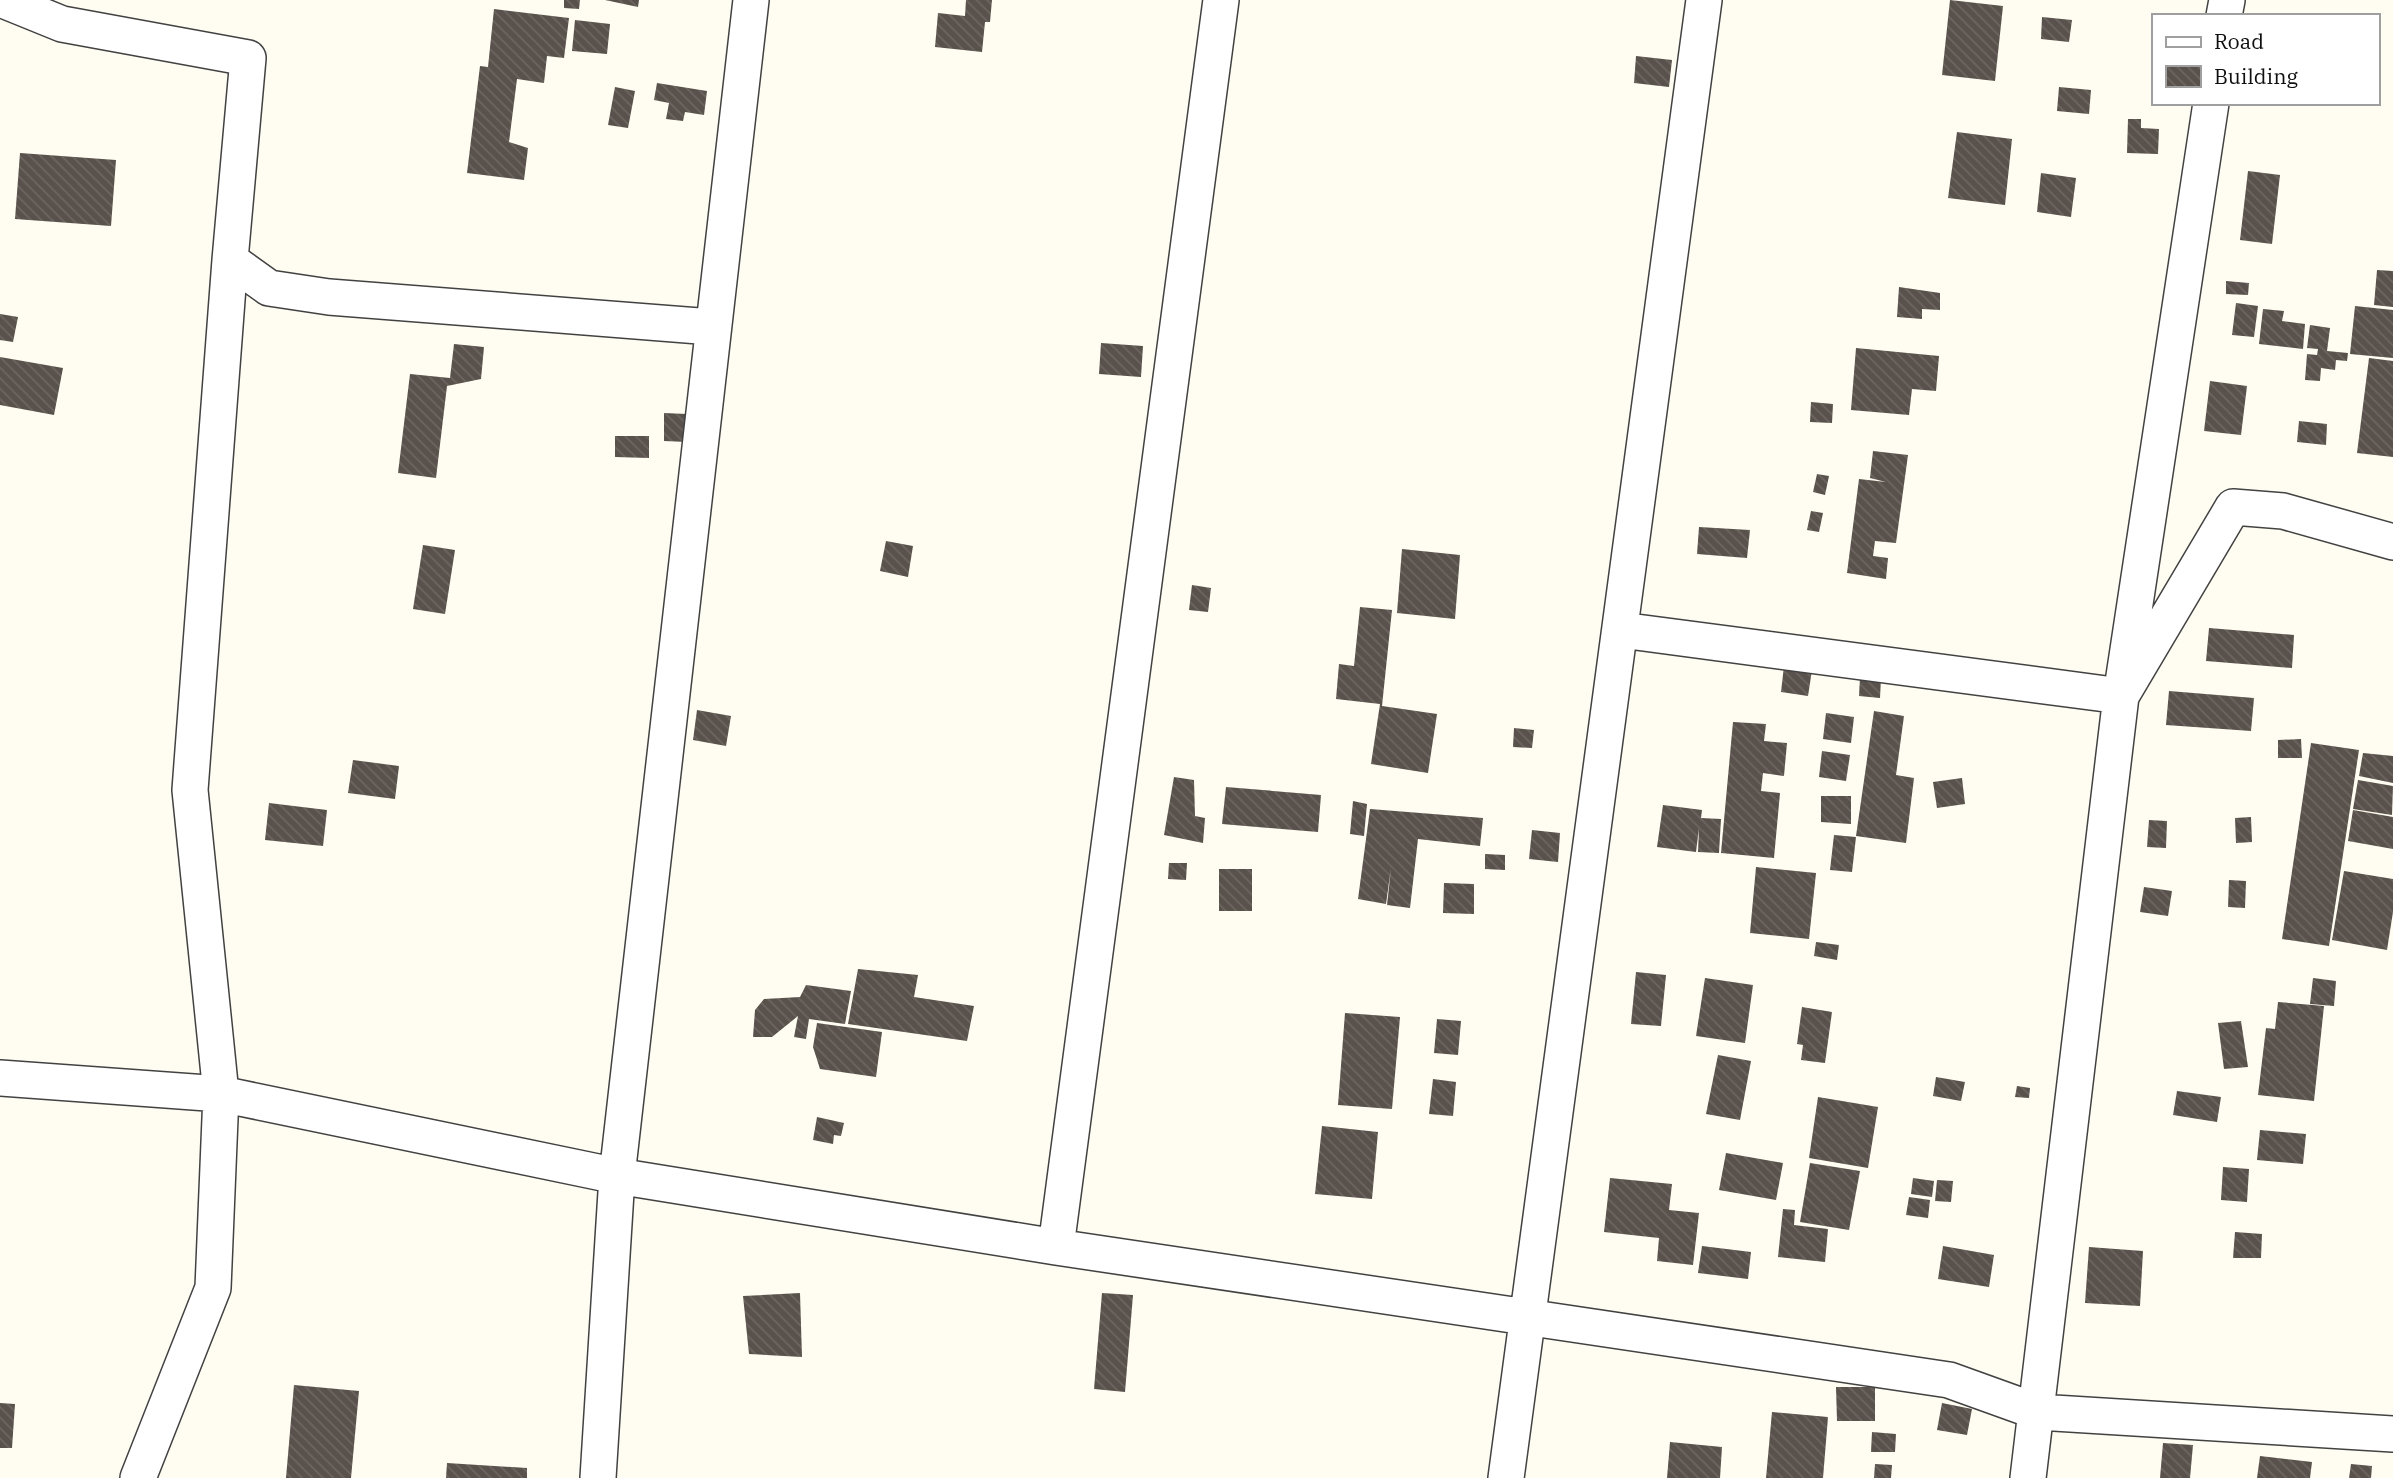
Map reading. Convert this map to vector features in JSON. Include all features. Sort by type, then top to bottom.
[{"type":"street","points":[[4,0],[62,24],[248,58],[190,790],[221,1094],[212,1287],[138,1478]]},
{"type":"street","points":[[598,1478],[617,1177],[751,0]]},
{"type":"street","points":[[1056,1247],[1221,0]]},
{"type":"street","points":[[1506,1478],[1704,0]]},
{"type":"street","points":[[2028,1478],[2038,1412],[2121,696],[2211,105]]},
{"type":"street","points":[[230,260],[269,288],[329,297],[712,327]]},
{"type":"street","points":[[2121,696],[2233,507],[2283,511],[2393,542]]},
{"type":"street","points":[[1621,630],[2121,696]]},
{"type":"street","points":[[0,1078],[221,1094],[617,1177],[1056,1247],[1529,1315],[1950,1380],[2038,1412],[2393,1434]]},
{"type":"building","points":[[564,0],[580,0],[579,9],[564,8]]},
{"type":"building","points":[[605,0],[639,0],[638,7]]},
{"type":"building","points":[[966,0],[992,0],[990,22],[985,22],[982,52],[935,47],[938,13],[965,16]]},
{"type":"building","points":[[1950,0],[2003,6],[1995,81],[1942,75]]},
{"type":"building","points":[[494,9],[569,18],[564,58],[547,56],[544,83],[517,79],[509,142],[528,148],[524,180],[467,173],[480,66],[488,67]]},
{"type":"building","points":[[2042,17],[2072,20],[2069,42],[2041,39]]},
{"type":"building","points":[[575,20],[610,24],[607,54],[572,51]]},
{"type":"building","points":[[1636,56],[1672,60],[1669,87],[1634,83]]},
{"type":"building","points":[[657,83],[707,91],[704,115],[685,112],[683,121],[666,119],[669,103],[654,100]]},
{"type":"building","points":[[615,87],[635,91],[628,128],[608,125]]},
{"type":"building","points":[[2059,87],[2091,90],[2089,114],[2057,111]]},
{"type":"building","points":[[2128,119],[2141,119],[2141,128],[2159,129],[2158,154],[2127,153]]},
{"type":"building","points":[[1957,132],[2012,139],[2005,205],[1948,198]]},
{"type":"building","points":[[20,153],[116,160],[111,226],[15,219]]},
{"type":"building","points":[[2248,171],[2280,175],[2272,244],[2240,240]]},
{"type":"building","points":[[2041,173],[2076,178],[2071,217],[2037,212]]},
{"type":"building","points":[[2377,270],[2393,271],[2393,307],[2374,305]]},
{"type":"building","points":[[2226,281],[2249,283],[2248,295],[2226,294]]},
{"type":"building","points":[[1899,287],[1940,293],[1940,310],[1922,309],[1922,319],[1897,317]]},
{"type":"building","points":[[2236,303],[2258,306],[2254,337],[2232,335]]},
{"type":"building","points":[[2355,306],[2393,310],[2393,358],[2350,354]]},
{"type":"building","points":[[2263,309],[2284,311],[2282,321],[2305,324],[2303,349],[2259,344]]},
{"type":"building","points":[[0,314],[18,317],[13,342],[0,340]]},
{"type":"building","points":[[2310,325],[2330,328],[2327,351],[2348,353],[2347,361],[2336,360],[2335,370],[2321,368],[2320,381],[2305,380],[2307,354],[2317,355],[2318,349],[2307,348]]},
{"type":"building","points":[[1101,343],[1143,346],[1141,377],[1099,374]]},
{"type":"building","points":[[454,344],[484,347],[481,379],[447,386],[436,478],[398,473],[410,374],[450,378]]},
{"type":"building","points":[[1856,348],[1939,356],[1936,391],[1912,389],[1909,415],[1851,410]]},
{"type":"building","points":[[0,357],[63,368],[54,415],[0,405]]},
{"type":"building","points":[[2369,358],[2393,361],[2393,457],[2357,453]]},
{"type":"building","points":[[2210,381],[2247,386],[2241,435],[2204,431]]},
{"type":"building","points":[[1811,402],[1833,404],[1832,423],[1810,422]]},
{"type":"building","points":[[664,413],[687,414],[687,442],[664,441]]},
{"type":"building","points":[[2299,421],[2327,424],[2326,445],[2297,442]]},
{"type":"building","points":[[615,436],[649,436],[649,458],[615,457]]},
{"type":"building","points":[[1873,451],[1908,455],[1896,543],[1875,541],[1873,556],[1888,558],[1886,579],[1847,573],[1859,479],[1886,482],[1870,478]]},
{"type":"building","points":[[1817,474],[1829,476],[1825,495],[1813,492]]},
{"type":"building","points":[[1811,511],[1823,513],[1819,532],[1807,530]]},
{"type":"building","points":[[1699,527],[1750,530],[1747,558],[1697,554]]},
{"type":"building","points":[[886,541],[913,546],[908,577],[880,571]]},
{"type":"building","points":[[423,545],[455,550],[445,614],[413,609]]},
{"type":"building","points":[[1402,549],[1460,555],[1455,619],[1397,613]]},
{"type":"building","points":[[1192,585],[1211,588],[1208,612],[1189,610]]},
{"type":"building","points":[[1360,607],[1392,610],[1382,706],[1437,714],[1428,773],[1371,764],[1380,704],[1336,699],[1339,664],[1354,666]]},
{"type":"building","points":[[2209,628],[2294,635],[2292,668],[2206,661]]},
{"type":"building","points":[[1784,666],[1812,670],[1808,696],[1781,692]]},
{"type":"building","points":[[1860,677],[1881,678],[1880,698],[1859,696]]},
{"type":"building","points":[[2169,691],[2254,698],[2251,731],[2166,725]]},
{"type":"building","points":[[697,710],[731,716],[726,746],[693,740]]},
{"type":"building","points":[[1874,711],[1904,716],[1896,775],[1914,778],[1906,843],[1856,836]]},
{"type":"building","points":[[1826,713],[1854,717],[1851,743],[1823,739]]},
{"type":"building","points":[[1733,722],[1766,724],[1764,741],[1787,743],[1784,776],[1763,773],[1761,791],[1780,793],[1774,858],[1721,853]]},
{"type":"building","points":[[1514,728],[1534,730],[1532,748],[1513,747]]},
{"type":"building","points":[[2301,739],[2302,758],[2278,758],[2278,740]]},
{"type":"building","points":[[2311,743],[2359,750],[2329,946],[2282,939]]},
{"type":"building","points":[[1822,751],[1850,755],[1846,781],[1819,777]]},
{"type":"building","points":[[2363,753],[2393,756],[2393,783],[2359,776]]},
{"type":"building","points":[[353,760],[399,766],[395,799],[348,793]]},
{"type":"building","points":[[1174,777],[1194,780],[1195,816],[1205,818],[1203,843],[1164,835]]},
{"type":"building","points":[[1962,778],[1965,804],[1937,808],[1933,782]]},
{"type":"building","points":[[2358,780],[2393,786],[2392,815],[2353,809]]},
{"type":"building","points":[[1226,787],[1321,795],[1318,832],[1222,824]]},
{"type":"building","points":[[1821,796],[1851,796],[1851,824],[1821,822]]},
{"type":"building","points":[[1353,801],[1367,804],[1364,836],[1350,834]]},
{"type":"building","points":[[269,803],[327,810],[323,846],[265,840]]},
{"type":"building","points":[[1663,805],[1702,810],[1701,818],[1721,819],[1719,853],[1698,852],[1699,828],[1696,852],[1657,847]]},
{"type":"building","points":[[1370,809],[1483,818],[1480,846],[1418,839],[1410,908],[1387,905],[1391,868],[1386,904],[1358,899]]},
{"type":"building","points":[[2353,810],[2393,817],[2393,849],[2348,841]]},
{"type":"building","points":[[2251,817],[2252,842],[2236,843],[2235,818]]},
{"type":"building","points":[[2149,820],[2167,821],[2166,848],[2147,847]]},
{"type":"building","points":[[1532,830],[1560,833],[1558,862],[1529,859]]},
{"type":"building","points":[[1834,835],[1856,837],[1852,872],[1830,870]]},
{"type":"building","points":[[1485,854],[1505,855],[1505,870],[1485,869]]},
{"type":"building","points":[[1169,863],[1187,863],[1186,880],[1168,879]]},
{"type":"building","points":[[1756,867],[1816,873],[1809,939],[1750,933]]},
{"type":"building","points":[[1219,869],[1252,869],[1252,911],[1219,911]]},
{"type":"building","points":[[2344,871],[2393,879],[2393,912],[2387,950],[2332,940]]},
{"type":"building","points":[[2229,880],[2246,881],[2245,908],[2228,907]]},
{"type":"building","points":[[1444,883],[1474,884],[1474,914],[1443,913]]},
{"type":"building","points":[[2144,887],[2172,891],[2168,916],[2140,912]]},
{"type":"building","points":[[1816,942],[1839,945],[1837,960],[1814,956]]},
{"type":"building","points":[[858,969],[918,975],[914,997],[974,1006],[967,1041],[848,1024]]},
{"type":"building","points":[[1636,972],[1666,975],[1661,1026],[1631,1024]]},
{"type":"building","points":[[1705,978],[1753,985],[1745,1043],[1696,1036]]},
{"type":"building","points":[[2313,978],[2336,981],[2334,1006],[2310,1004]]},
{"type":"building","points":[[806,985],[851,991],[845,1024],[809,1019],[806,1039],[794,1037],[798,1016],[772,1037],[753,1037],[755,1010],[764,999],[800,997]]},
{"type":"building","points":[[2278,1002],[2324,1006],[2314,1101],[2258,1095],[2266,1028],[2275,1029]]},
{"type":"building","points":[[1802,1007],[1832,1012],[1825,1063],[1801,1060],[1803,1045],[1797,1044]]},
{"type":"building","points":[[1345,1013],[1400,1017],[1392,1109],[1338,1105]]},
{"type":"building","points":[[1437,1019],[1461,1021],[1458,1055],[1434,1053]]},
{"type":"building","points":[[2241,1021],[2248,1067],[2224,1069],[2218,1023]]},
{"type":"building","points":[[817,1023],[882,1032],[876,1077],[820,1069],[813,1047]]},
{"type":"building","points":[[1718,1055],[1751,1061],[1740,1120],[1706,1114]]},
{"type":"building","points":[[1936,1077],[1965,1082],[1961,1101],[1933,1096]]},
{"type":"building","points":[[1433,1079],[1456,1082],[1453,1116],[1429,1114]]},
{"type":"building","points":[[2017,1086],[2030,1088],[2029,1098],[2015,1097]]},
{"type":"building","points":[[2177,1091],[2221,1097],[2217,1122],[2173,1115]]},
{"type":"building","points":[[1818,1097],[1878,1107],[1868,1168],[1809,1158]]},
{"type":"building","points":[[817,1117],[844,1123],[841,1136],[834,1135],[833,1144],[813,1140]]},
{"type":"building","points":[[1322,1126],[1378,1132],[1372,1199],[1315,1194]]},
{"type":"building","points":[[2260,1130],[2306,1134],[2303,1164],[2257,1160]]},
{"type":"building","points":[[1726,1153],[1783,1163],[1776,1200],[1719,1190]]},
{"type":"building","points":[[1810,1163],[1860,1171],[1849,1230],[1800,1222]]},
{"type":"building","points":[[2223,1167],[2249,1169],[2247,1202],[2221,1200]]},
{"type":"building","points":[[1610,1178],[1672,1184],[1669,1210],[1699,1213],[1693,1265],[1657,1261],[1659,1238],[1604,1232]]},
{"type":"building","points":[[1913,1178],[1934,1181],[1932,1197],[1911,1194]]},
{"type":"building","points":[[1937,1180],[1953,1181],[1951,1202],[1935,1201]]},
{"type":"building","points":[[1909,1197],[1930,1200],[1928,1218],[1906,1215]]},
{"type":"building","points":[[1783,1209],[1795,1210],[1794,1225],[1828,1229],[1825,1262],[1778,1257]]},
{"type":"building","points":[[2235,1232],[2262,1234],[2261,1258],[2233,1258]]},
{"type":"building","points":[[1702,1246],[1751,1252],[1748,1279],[1698,1273]]},
{"type":"building","points":[[1943,1246],[1994,1255],[1989,1287],[1938,1279]]},
{"type":"building","points":[[2089,1247],[2143,1251],[2140,1306],[2085,1303]]},
{"type":"building","points":[[800,1293],[802,1357],[749,1354],[743,1296]]},
{"type":"building","points":[[1102,1293],[1133,1295],[1125,1392],[1094,1389]]},
{"type":"building","points":[[294,1385],[359,1391],[351,1478],[286,1478]]},
{"type":"building","points":[[1836,1387],[1875,1387],[1875,1421],[1837,1421]]},
{"type":"building","points":[[0,1403],[15,1404],[12,1448],[0,1448]]},
{"type":"building","points":[[1942,1403],[1972,1409],[1967,1435],[1937,1430]]},
{"type":"building","points":[[1772,1412],[1828,1417],[1823,1478],[1766,1478]]},
{"type":"building","points":[[1872,1432],[1896,1434],[1895,1452],[1871,1452]]},
{"type":"building","points":[[1670,1442],[1722,1447],[1720,1478],[1667,1478]]},
{"type":"building","points":[[2163,1443],[2193,1445],[2190,1478],[2160,1478]]},
{"type":"building","points":[[2260,1456],[2312,1462],[2310,1478],[2257,1478]]},
{"type":"building","points":[[447,1463],[527,1468],[527,1478],[446,1478]]},
{"type":"building","points":[[1875,1464],[1892,1465],[1891,1478],[1874,1478]]},
{"type":"building","points":[[2351,1464],[2372,1466],[2371,1478],[2349,1478]]}]
